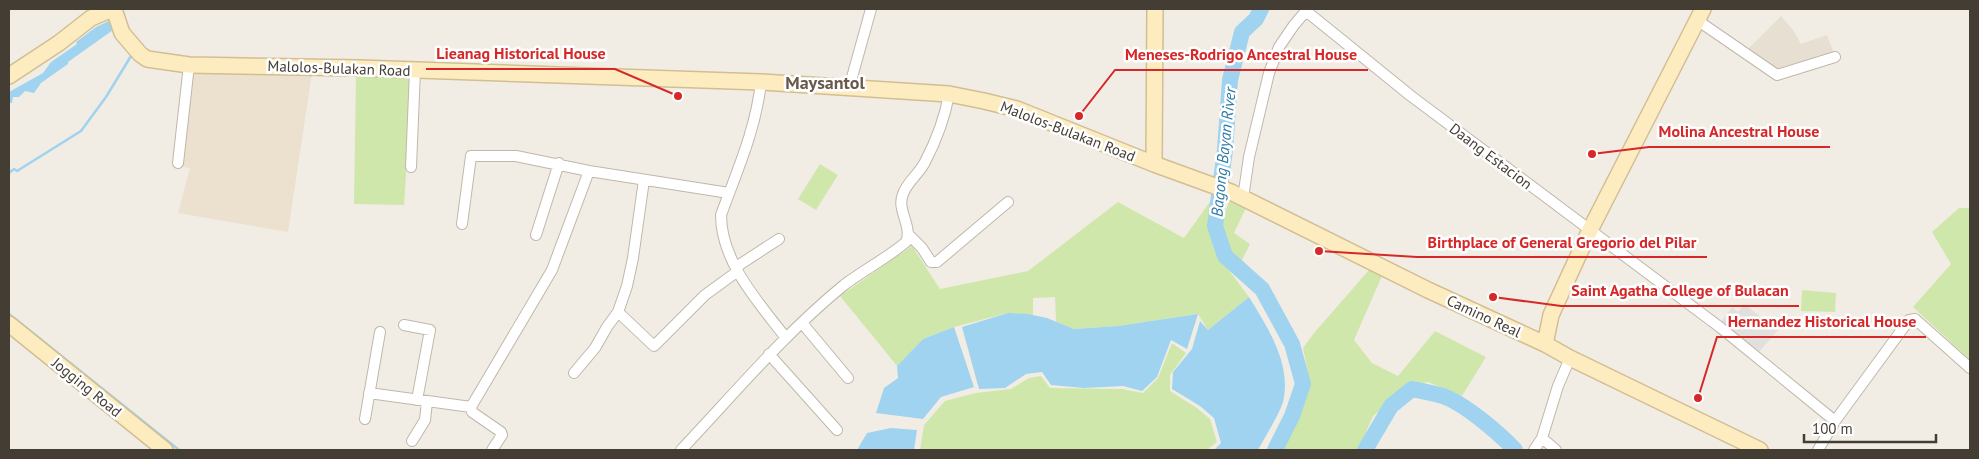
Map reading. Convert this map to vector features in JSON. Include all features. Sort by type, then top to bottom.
[{"type":"main road","points":[[1154,164],[1155,9]]},
{"type":"main road","name":"Malolos-Bulakan Road","points":[[114,11],[122,33],[140,54],[147,59],[189,65],[415,70],[761,82],[949,94],[1018,109],[1154,164],[1208,182]]},
{"type":"main road","points":[[9,76],[59,43],[91,18],[114,11]]},
{"type":"main road","points":[[1545,344],[1551,315],[1590,230],[1700,15]]},
{"type":"main road","name":"Camino Real","points":[[1208,182],[1760,450]]},
{"type":"main road","points":[[1525,335],[1551,315]]},
{"type":"main road","name":"Jogging Road","points":[[9,324],[166,450]]},
{"type":"street","points":[[849,88],[871,9]]},
{"type":"street","name":"Daang Estacion","points":[[1237,195],[1249,157],[1269,73],[1279,47],[1306,11],[1412,96],[1721,328],[1835,421]]},
{"type":"street","points":[[1700,15],[1777,76],[1835,57]]},
{"type":"street","points":[[178,163],[189,65]]},
{"type":"street","points":[[411,167],[415,70]]},
{"type":"street","points":[[761,82],[759,107],[750,139],[721,214],[721,227],[737,269],[755,299],[786,338]]},
{"type":"street","points":[[949,94],[946,112],[924,164],[902,195],[902,207],[909,235],[922,248],[931,262],[935,263],[1008,202]]},
{"type":"street","points":[[462,224],[471,156],[516,156],[559,163],[589,171],[729,193]]},
{"type":"street","points":[[536,235],[559,163]]},
{"type":"street","points":[[492,450],[502,435],[472,412],[471,407],[552,270],[589,171]]},
{"type":"street","points":[[574,373],[595,348],[618,312],[627,286],[633,258],[644,180]]},
{"type":"street","points":[[681,450],[769,354],[845,285],[906,242],[909,235]]},
{"type":"street","points":[[618,312],[654,346],[705,295],[779,239]]},
{"type":"street","points":[[1818,450],[1835,421],[1909,320],[1915,319],[1970,368]]},
{"type":"street","points":[[802,323],[848,378]]},
{"type":"street","points":[[404,325],[430,330],[422,401],[425,420],[412,441]]},
{"type":"street","points":[[365,419],[380,332]]},
{"type":"street","points":[[769,354],[837,430]]},
{"type":"street","points":[[1535,449],[1542,438],[1558,386],[1570,358]]},
{"type":"street","points":[[369,393],[471,407]]},
{"type":"street","points":[[1542,438],[1556,450]]},
{"type":"shaded area","points":[[1781,16],[1793,30],[1801,44],[1827,35],[1835,56],[1778,74],[1746,51]]},
{"type":"shaded area","points":[[188,69],[312,73],[288,232],[178,213],[190,168],[177,166]]},
{"type":"shaded area","points":[[1744,304],[1778,330],[1759,352],[1721,322],[1732,307],[1738,312]]},
{"type":"green space","points":[[356,73],[413,75],[404,205],[354,204]]},
{"type":"green space","points":[[820,164],[838,175],[816,210],[798,199]]},
{"type":"green space","points":[[1212,199],[1214,230],[1222,261],[1249,297],[1208,330],[1198,314],[1118,326],[1074,329],[1056,322],[1055,297],[1033,298],[1033,315],[1008,313],[954,327],[923,339],[897,366],[840,296],[912,246],[940,289],[1028,271],[1118,202],[1184,238]]},
{"type":"green space","points":[[1229,201],[1246,208],[1234,233],[1250,244],[1242,260],[1251,269],[1254,277],[1275,295],[1275,305],[1228,254],[1220,229]]},
{"type":"green space","points":[[1959,208],[1970,208],[1970,360],[1913,307],[1951,264],[1932,232]]},
{"type":"green space","points":[[1369,270],[1382,276],[1354,340],[1372,363],[1398,376],[1435,331],[1486,357],[1462,396],[1428,382],[1411,386],[1373,416],[1358,450],[1282,450],[1310,384],[1303,348]]},
{"type":"green space","points":[[1802,290],[1836,293],[1835,312],[1801,311]]},
{"type":"green space","points":[[1172,343],[1186,353],[1170,375],[1170,391],[1197,408],[1210,419],[1217,442],[1207,450],[920,450],[924,425],[945,401],[976,393],[1011,389],[1029,378],[1041,376],[1050,388],[1122,389],[1143,393],[1158,378]]},
{"type":"water","points":[[111,20],[113,30],[41,83],[34,93],[25,91],[19,97],[13,97],[12,103],[9,103],[9,92],[43,73],[51,62],[77,44],[76,42],[96,27]]},
{"type":"water","points":[[1249,297],[1264,321],[1281,360],[1285,388],[1283,402],[1258,450],[1214,450],[1221,443],[1214,418],[1200,406],[1172,389],[1173,372],[1192,349],[1200,321],[1208,330]]},
{"type":"water","points":[[1008,313],[1028,314],[1047,318],[1074,329],[1118,326],[1198,314],[1187,349],[1171,340],[1157,377],[1142,391],[1123,386],[1084,388],[1051,385],[1042,372],[1026,374],[1005,388],[979,389],[962,327]]},
{"type":"water","points":[[954,327],[974,387],[941,397],[923,419],[876,413],[884,388],[898,378],[897,366],[923,339]]},
{"type":"water","points":[[891,428],[917,430],[914,450],[857,450],[867,433]]},
{"type":"waterway","name":"Bagong Bayan River","points":[[1261,9],[1256,19],[1242,32],[1230,80],[1225,150],[1215,226],[1225,256],[1262,289],[1292,344],[1303,384],[1292,416],[1275,450]]},
{"type":"waterway","points":[[9,173],[14,169],[17,171],[81,131],[106,97],[131,56]]},
{"type":"waterway","points":[[9,314],[179,450]]},
{"type":"waterway","name":"Bagong Bayan River","points":[[1365,450],[1391,406],[1412,389],[1443,396],[1461,405],[1491,428],[1515,450]]},
{"type":"place","name":"Lieanag Historical House","points":[[678,96]]},
{"type":"place","name":"Meneses-Rodrigo Ancestral House","points":[[1079,116]]},
{"type":"place","name":"Molina Ancestral House","points":[[1592,154]]},
{"type":"place","name":"Birthplace of General Gregorio del Pilar","points":[[1319,251]]},
{"type":"place","name":"Saint Agatha College of Bulacan","points":[[1493,297]]},
{"type":"place","name":"Hernandez Historical House","points":[[1698,398]]},
{"type":"district","name":"Maysantol","points":[[825,82]]}]
